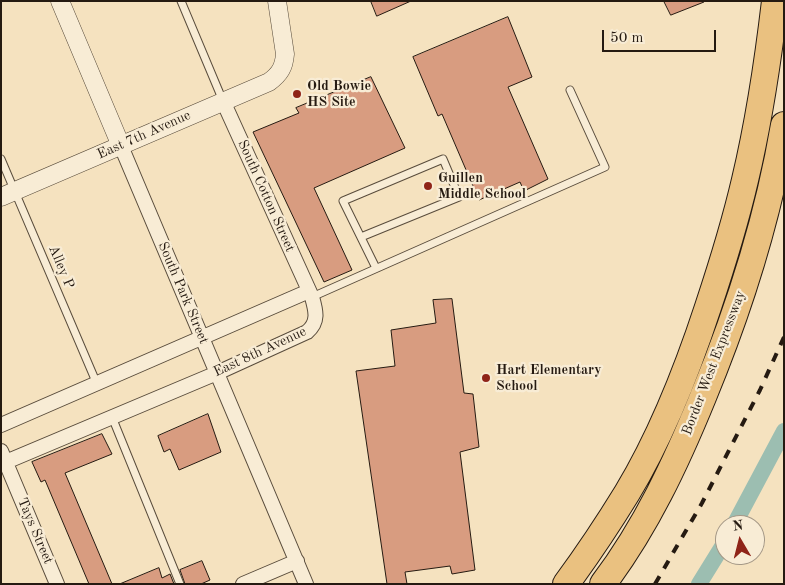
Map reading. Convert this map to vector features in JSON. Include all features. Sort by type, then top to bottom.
[{"type":"highway","points":[[566,584],[592,549],[628,492],[677,393],[698,336],[724,259],[745,181],[758,117],[775,1]]},
{"type":"highway","name":"Border West Expressway","points":[[603,584],[635,537],[660,492],[692,425],[716,366],[751,262],[769,196],[784,125]]},
{"type":"street","name":"South Park Street","points":[[60,1],[306,584]]},
{"type":"street","name":"East 7th Avenue","points":[[8,194],[269,82],[283,68],[285,54],[278,1]]},
{"type":"street","name":"South Cotton Street","points":[[223,101],[310,294]]},
{"type":"street","points":[[1,425],[97,385],[201,338],[310,294]]},
{"type":"street","name":"East 8th Avenue","points":[[3,459],[112,417],[217,373],[307,332],[313,327],[315,318],[310,294]]},
{"type":"street","name":"Tays Street","points":[[3,459],[57,584]]},
{"type":"street","points":[[243,584],[297,561]]},
{"type":"lane","points":[[181,1],[223,101]]},
{"type":"lane","points":[[310,294],[376,268],[605,166],[570,90]]},
{"type":"lane","name":"Alley P","points":[[1,159],[8,194],[97,385]]},
{"type":"lane","points":[[361,237],[459,197],[443,159],[343,201],[376,268]]},
{"type":"lane","points":[[112,417],[180,584]]},
{"type":"building","points":[[371,1],[411,1],[377,16]]},
{"type":"building","points":[[664,1],[704,1],[704,2],[671,15]]},
{"type":"building","points":[[508,17],[532,77],[508,87],[548,179],[524,191],[520,182],[479,200],[442,114],[438,116],[413,57]]},
{"type":"building","points":[[371,77],[405,148],[314,188],[352,270],[324,282],[253,132],[299,113],[296,108]]},
{"type":"building","points":[[452,299],[464,393],[473,394],[479,447],[460,452],[475,570],[452,574],[450,566],[405,572],[407,584],[387,584],[356,371],[395,366],[391,330],[436,323],[433,300]]},
{"type":"building","points":[[208,414],[221,452],[179,470],[170,449],[164,452],[158,436]]},
{"type":"building","points":[[102,434],[112,454],[65,473],[112,584],[89,584],[45,480],[41,482],[32,462]]},
{"type":"building","points":[[202,561],[210,580],[201,584],[185,584],[180,570]]},
{"type":"building","points":[[159,568],[162,578],[170,574],[174,584],[120,584]]},
{"type":"waterway","points":[[739,515],[784,431]]},
{"type":"waterway","points":[[699,584],[715,558]]},
{"type":"railway","points":[[655,584],[702,503],[760,390],[784,337]]},
{"type":"place","name":"Old Bowie HS Site","points":[[297,94]]},
{"type":"place","name":"Guillen Middle School","points":[[428,186]]},
{"type":"place","name":"Hart Elementary School","points":[[486,378]]}]
